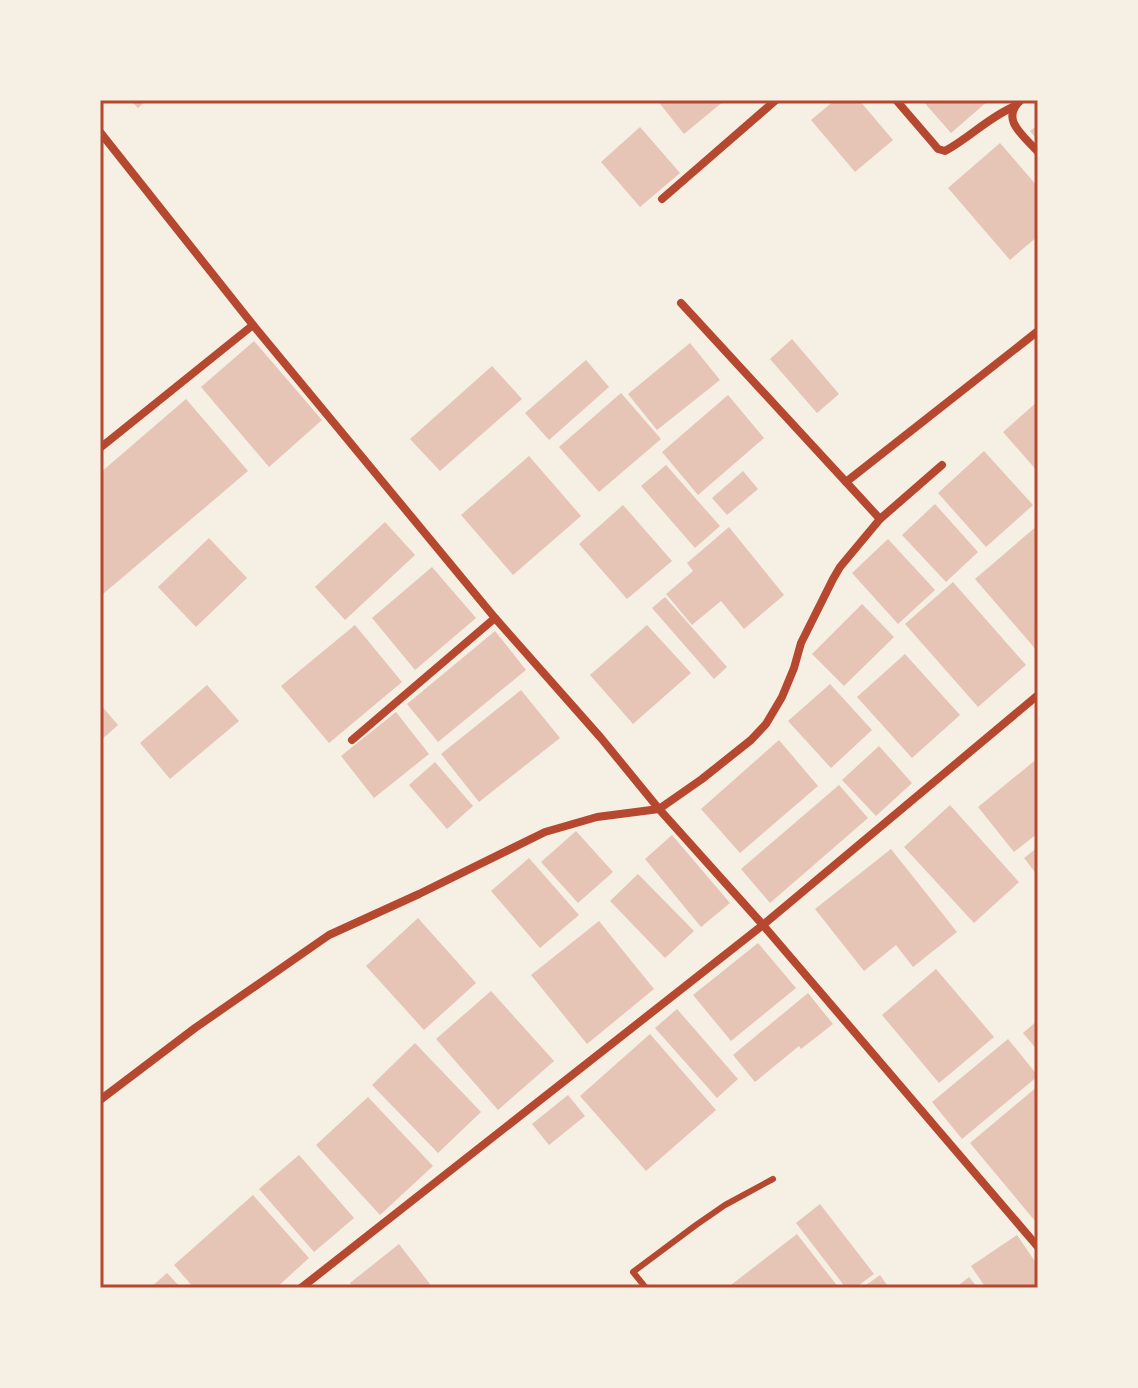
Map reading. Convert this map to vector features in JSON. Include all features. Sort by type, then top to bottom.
[{"type":"street","points":[[662,199],[776,100]]},
{"type":"street","points":[[896,100],[938,149],[945,151],[1021,100]]},
{"type":"street","points":[[1013,107],[1011,116],[1015,127],[1038,152]]},
{"type":"street","points":[[100,132],[253,325],[495,618],[1038,1247]]},
{"type":"street","points":[[681,303],[880,519]]},
{"type":"street","points":[[100,448],[253,325]]},
{"type":"street","points":[[846,482],[1038,331]]},
{"type":"street","points":[[100,1100],[195,1028],[329,935],[545,832],[597,817],[659,809],[702,779],[766,724],[782,697],[801,643],[840,567],[880,519],[942,465]]},
{"type":"street","points":[[352,740],[495,618]]},
{"type":"street","points":[[301,1288],[763,925],[1038,695]]},
{"type":"lane","points":[[646,1288],[633,1272],[725,1205],[773,1179]]},
{"type":"building","points":[[130,100],[147,100],[138,108]]},
{"type":"building","points":[[657,100],[725,100],[684,134]]},
{"type":"building","points":[[835,100],[859,100],[893,140],[855,172],[811,120]]},
{"type":"building","points":[[922,100],[989,100],[951,133]]},
{"type":"building","points":[[1038,125],[1038,141],[1030,131]]},
{"type":"building","points":[[640,127],[680,173],[640,207],[601,162]]},
{"type":"building","points":[[1000,143],[1038,187],[1038,236],[1010,260],[948,188]]},
{"type":"building","points":[[792,339],[839,394],[817,413],[770,359]]},
{"type":"building","points":[[254,341],[322,420],[269,467],[201,387]]},
{"type":"building","points":[[690,343],[720,380],[657,430],[628,394]]},
{"type":"building","points":[[586,360],[609,387],[549,440],[525,413]]},
{"type":"building","points":[[492,366],[522,399],[440,471],[410,439]]},
{"type":"building","points":[[621,393],[661,439],[599,492],[559,447]]},
{"type":"building","points":[[728,395],[764,438],[698,495],[662,452]]},
{"type":"building","points":[[186,399],[248,471],[103,594],[100,591],[100,473]]},
{"type":"building","points":[[1038,401],[1038,472],[1003,432]]},
{"type":"building","points":[[984,451],[1033,505],[986,547],[938,493]]},
{"type":"building","points":[[529,456],[581,516],[513,575],[461,515]]},
{"type":"building","points":[[666,465],[720,526],[695,548],[641,486]]},
{"type":"building","points":[[743,471],[758,489],[727,515],[712,498]]},
{"type":"building","points":[[935,504],[978,552],[946,582],[902,535]]},
{"type":"building","points":[[623,505],[672,561],[627,599],[579,544]]},
{"type":"building","points":[[385,522],[415,555],[345,620],[315,587]]},
{"type":"building","points":[[1038,525],[1038,652],[975,579]]},
{"type":"building","points":[[729,527],[784,595],[744,629],[721,601],[692,625],[666,594],[693,571],[687,563]]},
{"type":"building","points":[[209,538],[247,578],[196,627],[158,587]]},
{"type":"building","points":[[888,539],[935,590],[898,624],[852,573]]},
{"type":"building","points":[[432,567],[476,618],[415,670],[372,618]]},
{"type":"building","points":[[953,582],[1026,665],[978,707],[905,624]]},
{"type":"building","points":[[665,597],[727,667],[714,679],[652,608]]},
{"type":"building","points":[[862,604],[894,637],[844,686],[812,654]]},
{"type":"building","points":[[355,625],[402,682],[329,743],[281,686]]},
{"type":"building","points":[[647,625],[691,673],[633,724],[590,675]]},
{"type":"building","points":[[495,631],[526,670],[438,742],[407,704]]},
{"type":"building","points":[[905,654],[960,715],[912,758],[857,697]]},
{"type":"building","points":[[830,684],[872,730],[831,768],[788,721]]},
{"type":"building","points":[[207,685],[239,721],[170,779],[140,743]]},
{"type":"building","points":[[521,690],[560,738],[479,802],[441,754]]},
{"type":"building","points":[[100,704],[118,725],[100,741]]},
{"type":"building","points":[[396,712],[429,754],[374,798],[341,756]]},
{"type":"building","points":[[779,740],[818,786],[740,853],[701,809]]},
{"type":"building","points":[[879,746],[912,783],[876,816],[842,780]]},
{"type":"building","points":[[1038,758],[1038,833],[1014,852],[978,807]]},
{"type":"building","points":[[435,762],[473,806],[447,829],[409,785]]},
{"type":"building","points":[[839,785],[868,818],[770,903],[741,869]]},
{"type":"building","points":[[950,805],[1019,882],[974,923],[904,847]]},
{"type":"building","points":[[576,831],[613,872],[578,903],[541,862]]},
{"type":"building","points":[[672,835],[730,903],[701,927],[645,859]]},
{"type":"building","points":[[1038,847],[1038,876],[1024,858]]},
{"type":"building","points":[[891,849],[957,932],[913,967],[896,945],[864,971],[815,909]]},
{"type":"building","points":[[529,858],[579,915],[540,948],[491,891]]},
{"type":"building","points":[[638,874],[694,931],[665,958],[610,901]]},
{"type":"building","points":[[418,918],[476,983],[424,1030],[366,966]]},
{"type":"building","points":[[599,921],[654,989],[587,1044],[531,975]]},
{"type":"building","points":[[758,943],[796,988],[731,1041],[693,995]]},
{"type":"building","points":[[936,969],[994,1037],[939,1083],[882,1015]]},
{"type":"building","points":[[491,991],[554,1061],[498,1110],[436,1039]]},
{"type":"building","points":[[808,993],[833,1024],[801,1049],[799,1046],[755,1082],[733,1055]]},
{"type":"building","points":[[677,1009],[738,1079],[717,1098],[655,1028]]},
{"type":"building","points":[[1038,1020],[1038,1051],[1023,1033]]},
{"type":"building","points":[[650,1034],[716,1110],[646,1171],[580,1096]]},
{"type":"building","points":[[1008,1039],[1038,1076],[962,1139],[932,1102]]},
{"type":"building","points":[[415,1043],[481,1112],[438,1153],[372,1085]]},
{"type":"building","points":[[1038,1086],[1038,1219],[1035,1221],[970,1143]]},
{"type":"building","points":[[568,1095],[585,1116],[549,1145],[532,1124]]},
{"type":"building","points":[[368,1097],[433,1166],[380,1215],[316,1145]]},
{"type":"building","points":[[299,1155],[354,1218],[314,1252],[259,1189]]},
{"type":"building","points":[[253,1195],[309,1258],[276,1288],[194,1288],[174,1265]]},
{"type":"building","points":[[820,1204],[874,1274],[855,1288],[846,1288],[796,1223]]},
{"type":"building","points":[[797,1234],[839,1288],[727,1288]]},
{"type":"building","points":[[1017,1235],[1038,1266],[1038,1288],[986,1288],[971,1266]]},
{"type":"building","points":[[399,1244],[433,1288],[353,1288],[350,1283]]},
{"type":"building","points":[[167,1273],[181,1288],[150,1288]]},
{"type":"building","points":[[880,1275],[889,1288],[862,1288]]},
{"type":"building","points":[[969,1277],[978,1288],[955,1288]]}]
